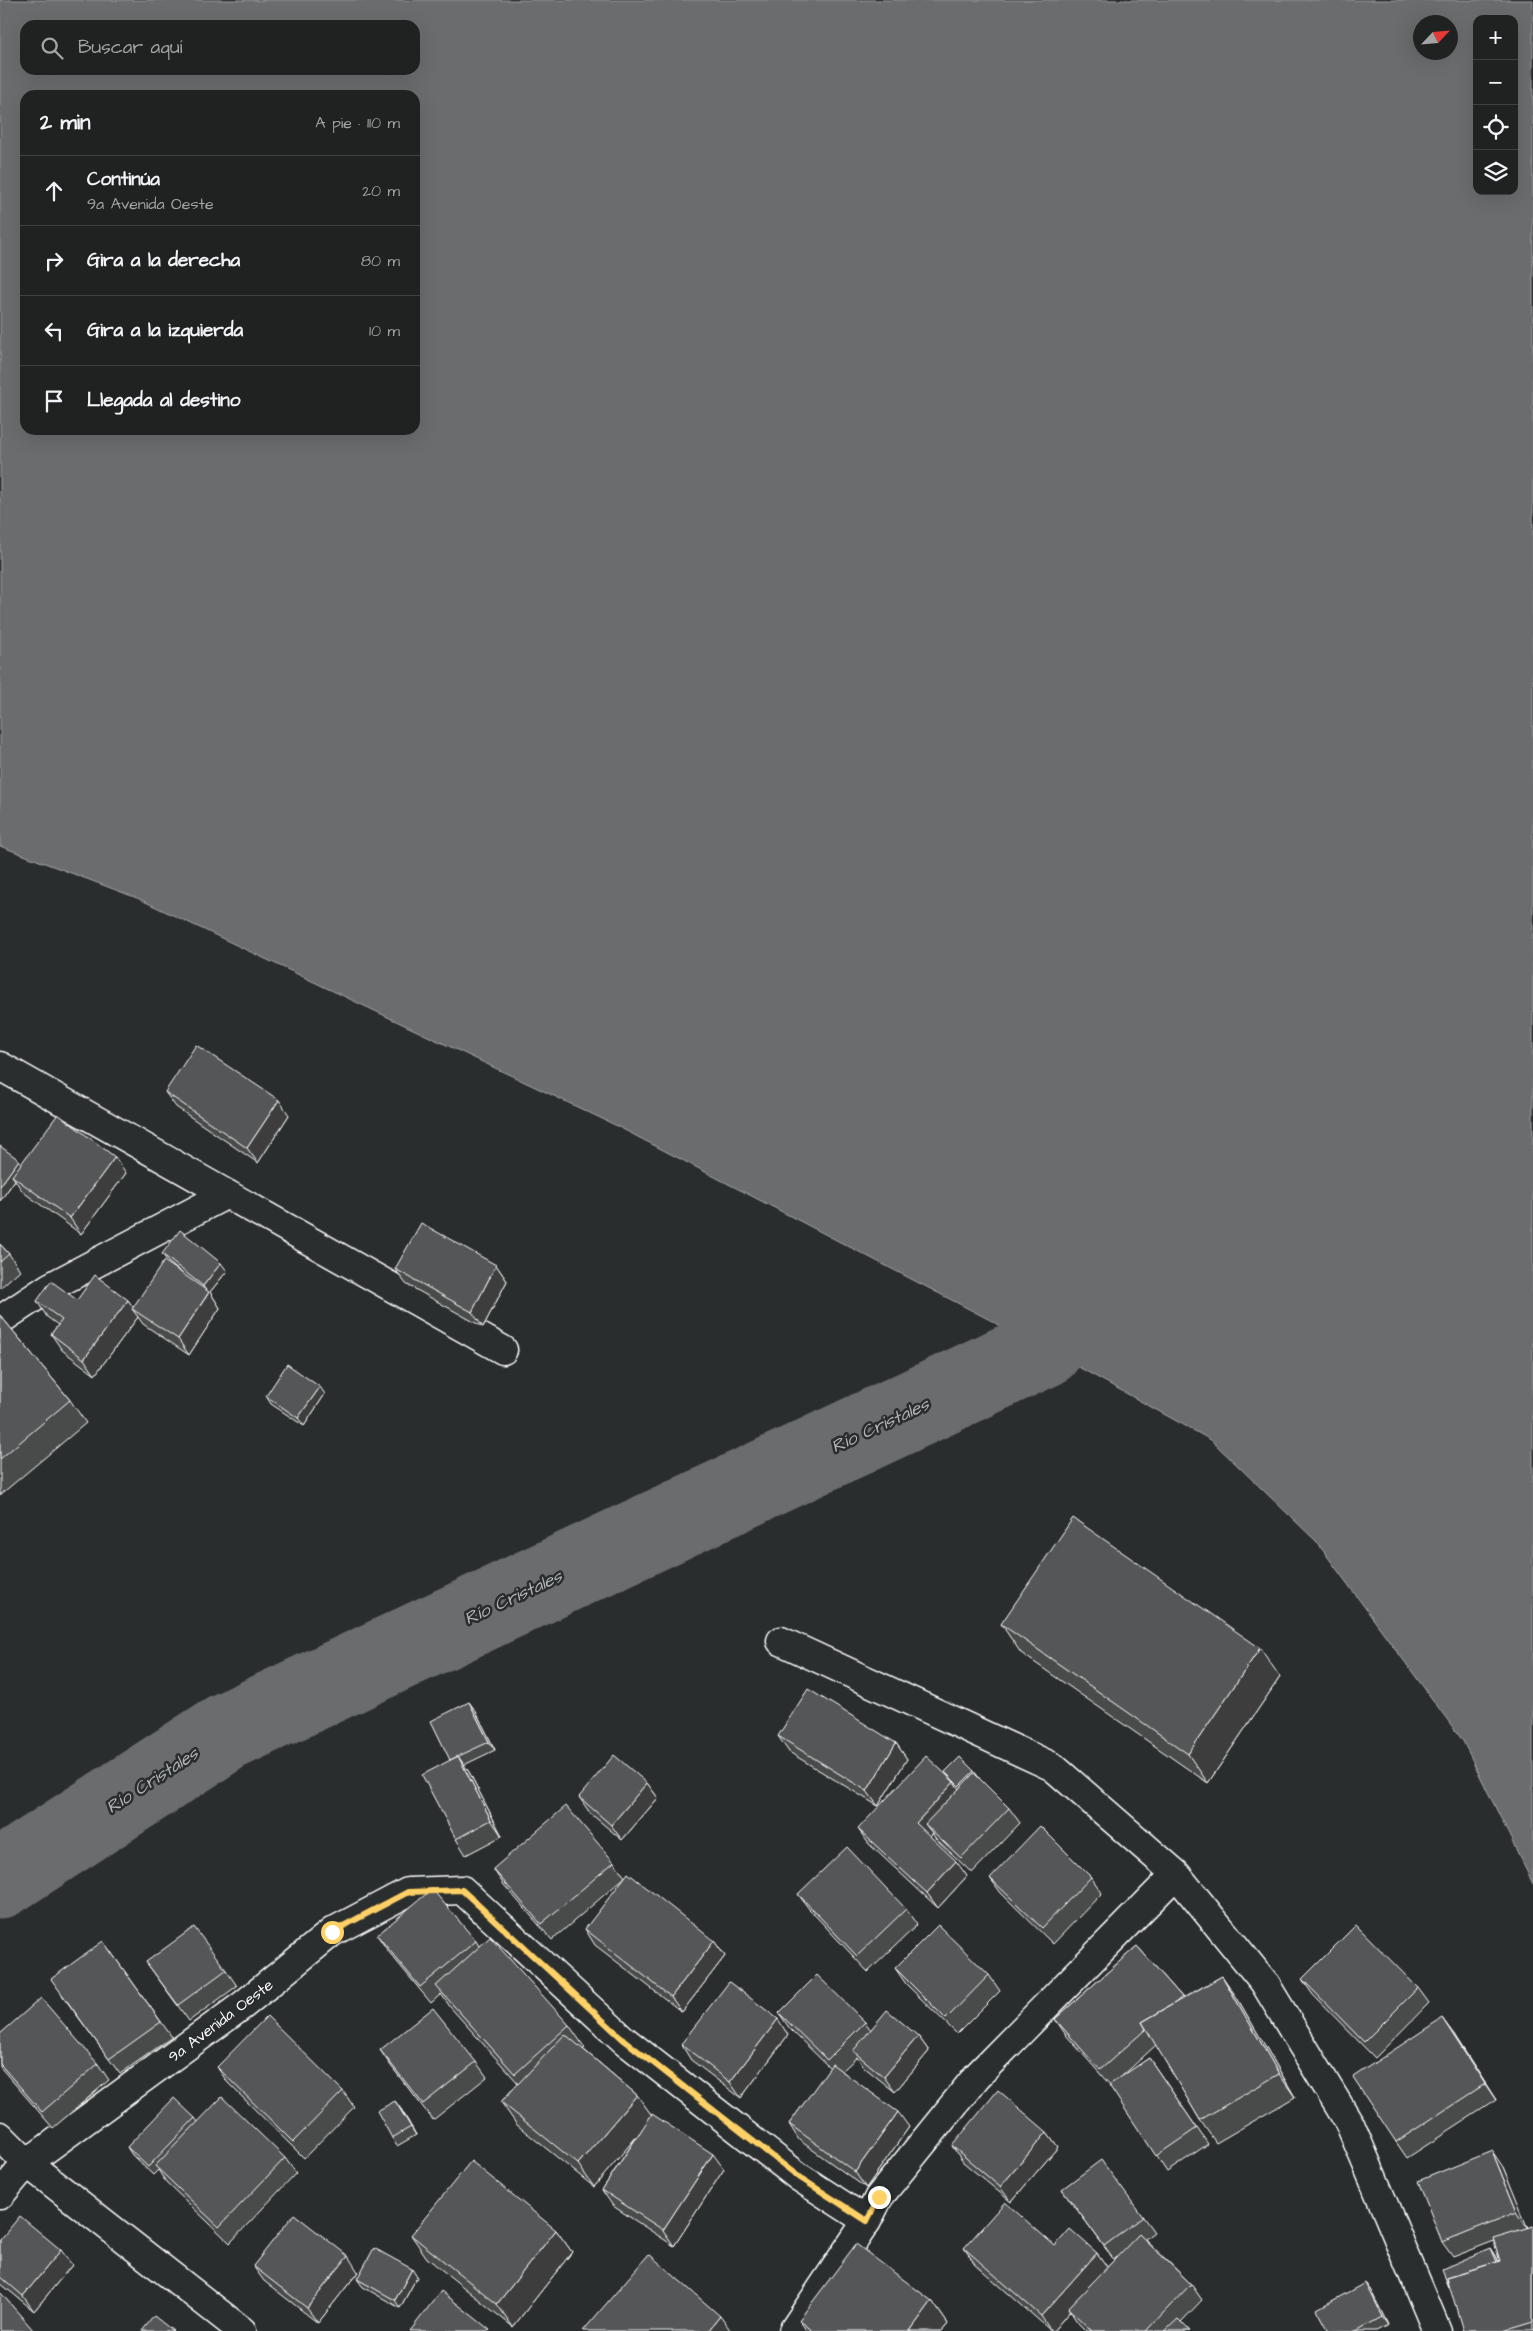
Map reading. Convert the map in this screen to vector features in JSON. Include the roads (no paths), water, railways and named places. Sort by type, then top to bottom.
[{"type":"street","points":[[0,1066],[503,1350]]},
{"type":"street","points":[[0,1320],[50,1287],[227,1194]]},
{"type":"street","points":[[781,1640],[1054,1768],[1176,1874],[1264,1982],[1350,2124],[1437,2331]]},
{"type":"street","points":[[793,2331],[867,2221],[879,2197],[977,2076],[1176,1874]]},
{"type":"street","name":"9a Avenida Oeste","points":[[0,2195],[27,2163],[243,2005],[332,1932],[408,1892],[462,1890],[624,2040],[799,2177],[867,2221]]},
{"type":"street","points":[[0,2136],[27,2163],[242,2331]]},
{"type":"waterway","name":"Río Cristales","points":[[0,1879],[226,1732],[1044,1348]]}]
